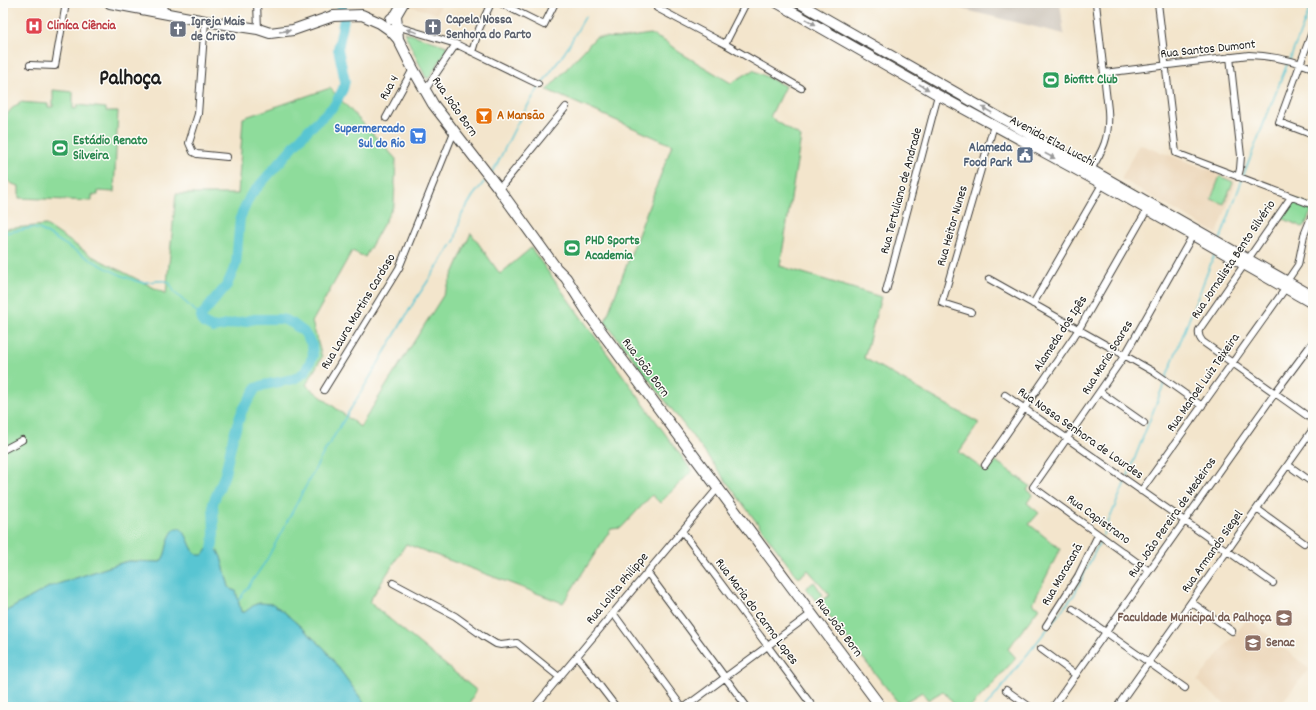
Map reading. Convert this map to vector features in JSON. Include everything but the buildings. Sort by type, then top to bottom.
[{"type":"main road","points":[[110,3],[162,8],[205,21],[258,29],[270,33],[293,30],[333,16],[362,15],[380,23],[390,30],[398,39]]},
{"type":"main road","points":[[398,39],[396,15],[402,3]]},
{"type":"main road","name":"Avenida Elza Lucchi","points":[[777,3],[938,95],[1104,181],[1286,285],[1313,304]]},
{"type":"main road","name":"Avenida Elza Lucchi","points":[[799,3],[1089,173]]},
{"type":"main road","points":[[380,23],[389,20],[396,15]]},
{"type":"main road","name":"Rua João Born","points":[[398,39],[433,104],[499,189],[556,268],[566,278],[592,319],[881,707]]},
{"type":"main road","points":[[869,56],[874,46]]},
{"type":"main road","name":"Avenida Elza Lucchi","points":[[1104,181],[1147,210],[1194,233]]},
{"type":"main road","name":"Avenida Elza Lucchi","points":[[1286,285],[1313,296]]},
{"type":"street","points":[[30,65],[55,66],[66,3]]},
{"type":"street","points":[[257,3],[258,29]]},
{"type":"street","points":[[472,52],[481,24],[491,3]]},
{"type":"street","points":[[500,3],[544,25],[555,3]]},
{"type":"street","points":[[726,44],[746,3]]},
{"type":"street","points":[[1089,173],[1105,144],[1109,128],[1096,3]]},
{"type":"street","points":[[1158,3],[1176,153],[1313,205]]},
{"type":"street","points":[[657,8],[726,44],[800,88]]},
{"type":"street","points":[[205,21],[198,114],[189,143],[190,149],[197,154],[227,156]]},
{"type":"street","points":[[396,26],[456,44],[538,84]]},
{"type":"street","points":[[1313,29],[1279,122],[1313,135]]},
{"type":"street","points":[[425,90],[456,44]]},
{"type":"street","name":"Rua Santos Dumont","points":[[1104,73],[1230,57],[1259,55],[1284,59],[1313,68]]},
{"type":"street","points":[[1230,57],[1241,156],[1239,177]]},
{"type":"street","name":"Rua 4","points":[[386,118],[413,69]]},
{"type":"street","name":"Rua Tertuliano de Andrade","points":[[886,291],[938,95]]},
{"type":"street","points":[[499,189],[566,107]]},
{"type":"street","name":"Rua Heitor Nunes","points":[[971,312],[942,303],[994,125]]},
{"type":"street","name":"Rua Laura Martins Cardoso","points":[[324,390],[399,268],[454,132]]},
{"type":"street","points":[[1033,304],[1104,181]]},
{"type":"street","name":"Rua Jornalista Bento Silvério","points":[[1232,363],[1203,342],[1199,336],[1199,330],[1291,196]]},
{"type":"street","name":"Alameda dos Ipês","points":[[985,465],[1079,329],[1147,210]]},
{"type":"street","name":"Rua Manoel Luiz Teixeira","points":[[1141,491],[1286,285],[1298,265],[1304,235],[1313,213]]},
{"type":"street","name":"Rua Maria Soares","points":[[1033,487],[1068,439],[1125,355],[1194,233]]},
{"type":"street","points":[[989,279],[1125,355],[1170,382],[1202,406]]},
{"type":"street","name":"Rua João Pereira de Medeiros","points":[[1053,707],[1275,393],[1313,342]]},
{"type":"street","points":[[1232,363],[1313,420]]},
{"type":"street","points":[[1100,392],[1144,423]]},
{"type":"street","name":"Rua Nossa Senhora de Lourdes","points":[[1005,395],[1273,583]]},
{"type":"street","name":"Rua Armando Siegel","points":[[1119,706],[1148,662],[1313,429]]},
{"type":"street","points":[[3,450],[22,440]]},
{"type":"street","points":[[1288,465],[1313,483]]},
{"type":"street","name":"Rua Capistrano","points":[[1033,487],[1149,571]]},
{"type":"street","name":"Rua Lolita Philippe","points":[[538,706],[559,677],[718,488]]},
{"type":"street","points":[[1257,509],[1304,543]]},
{"type":"street","name":"Rua Maria do Carmo Lopes","points":[[682,531],[813,707]]},
{"type":"street","name":"Rua Maracanã","points":[[1046,626],[1078,576],[1099,535]]},
{"type":"street","points":[[647,572],[747,707]]},
{"type":"street","points":[[393,583],[460,619],[496,644],[501,645],[517,643],[559,677]]},
{"type":"street","points":[[1191,602],[1232,631]]},
{"type":"street","points":[[1073,609],[1185,688]]},
{"type":"street","points":[[613,613],[682,707]]},
{"type":"street","points":[[685,707],[812,614]]},
{"type":"street","points":[[1041,649],[1076,675]]},
{"type":"street","points":[[577,656],[616,707]]},
{"type":"street","points":[[1006,690],[1030,707]]},
{"type":"shaded area","points":[[408,3],[442,3],[437,14],[407,5]]},
{"type":"shaded area","points":[[937,3],[1060,3],[1064,34]]},
{"type":"shaded area","points":[[1139,144],[1237,180],[1217,234],[1121,179]]},
{"type":"shaded area","name":"Senac","points":[[1248,618],[1309,669],[1278,707],[1228,707],[1197,681]]},
{"type":"green space","points":[[404,32],[447,46],[447,50],[429,78],[426,78]]},
{"type":"green space","points":[[650,34],[666,42],[679,52],[731,83],[753,70],[785,86],[770,117],[801,137],[780,266],[881,297],[864,358],[979,423],[959,452],[987,472],[996,461],[1030,486],[1027,490],[1033,494],[1027,503],[1039,513],[1029,524],[1060,549],[1033,603],[1039,608],[1008,649],[1016,658],[971,707],[956,707],[943,691],[928,700],[922,692],[900,705],[819,603],[830,595],[808,570],[798,578],[605,322],[672,145],[547,90],[596,37],[624,38]]},
{"type":"green space","points":[[330,88],[396,159],[394,205],[365,257],[352,251],[312,322],[322,357],[306,385],[360,427],[444,294],[471,233],[500,274],[531,248],[692,471],[660,503],[652,495],[621,528],[611,529],[563,603],[406,544],[369,602],[476,690],[468,707],[366,707],[324,648],[283,611],[270,605],[259,603],[245,612],[241,612],[236,592],[229,587],[221,557],[218,552],[202,556],[196,555],[185,534],[178,528],[171,535],[165,554],[160,562],[128,561],[118,564],[49,587],[3,613],[3,229],[46,225],[92,256],[166,294],[176,194],[238,194],[243,118]]},
{"type":"green space","name":"Estádio Renato Silveira","points":[[53,90],[73,92],[73,109],[77,108],[77,105],[106,108],[106,111],[118,111],[114,192],[98,191],[98,195],[92,195],[92,201],[19,198],[19,186],[11,183],[4,176],[3,122],[11,109],[19,105],[19,102],[48,104],[48,107],[53,107]]},
{"type":"green space","points":[[1220,176],[1233,182],[1224,204],[1211,199]]},
{"type":"green space","points":[[1293,198],[1313,207],[1304,228],[1282,218]]},
{"type":"green space","points":[[814,582],[823,595],[816,601],[806,588]]},
{"type":"water","points":[[176,528],[180,528],[183,531],[192,549],[197,555],[203,555],[207,549],[218,551],[229,587],[236,591],[241,612],[245,612],[254,605],[260,603],[273,604],[283,611],[324,648],[366,707],[3,707],[3,613],[49,587],[118,564],[128,561],[160,562],[165,555],[168,541],[172,532]]},
{"type":"waterway","points":[[341,3],[342,8]]},
{"type":"waterway","points":[[1290,59],[1312,3]]},
{"type":"waterway","points":[[491,173],[536,92],[565,52],[585,17]]},
{"type":"waterway","points":[[212,550],[214,534],[213,503],[225,474],[233,437],[242,411],[256,388],[294,379],[305,372],[313,356],[312,345],[304,332],[292,323],[282,319],[255,319],[213,328],[203,323],[201,316],[227,285],[236,264],[240,218],[250,196],[307,131],[334,106],[343,89],[345,81],[338,49],[344,19]]},
{"type":"waterway","points":[[1243,176],[1288,62]]},
{"type":"waterway","points":[[1220,240],[1242,180]]},
{"type":"waterway","points":[[239,600],[266,561],[323,454],[414,302],[455,240],[461,216],[473,196],[484,182]]},
{"type":"waterway","points":[[3,233],[32,228],[41,230],[87,258],[123,276],[140,282],[169,282],[175,293],[201,316]]},
{"type":"waterway","points":[[1166,378],[1215,253]]},
{"type":"waterway","points":[[1127,478],[1165,381]]},
{"type":"waterway","points":[[1103,535],[1125,482]]},
{"type":"waterway","points":[[1050,625],[1074,595],[1101,539]]},
{"type":"waterway","points":[[984,707],[990,702],[1048,628]]},
{"type":"place","name":"Cliníca Ciência","points":[[34,26]]},
{"type":"place","name":"Capela Nossa Senhora do Parto","points":[[433,27]]},
{"type":"place","name":"Igreja Mais de Cristo","points":[[178,29]]},
{"type":"place","name":"Biofitt Club","points":[[1051,80]]},
{"type":"place","name":"A Mansão","points":[[484,116]]},
{"type":"place","name":"Supermercado Sul do Rio","points":[[418,136]]},
{"type":"place","name":"Estádio Renato Silveira","points":[[60,148]]},
{"type":"place","name":"Alameda Food Park","points":[[1025,155]]},
{"type":"place","name":"PHD Sports Academia","points":[[572,248]]},
{"type":"place","name":"Faculdade Municipal da Palhoça","points":[[1284,618]]},
{"type":"place","name":"Senac","points":[[1253,643]]},
{"type":"district","name":"Palhoça","points":[[130,80]]}]
